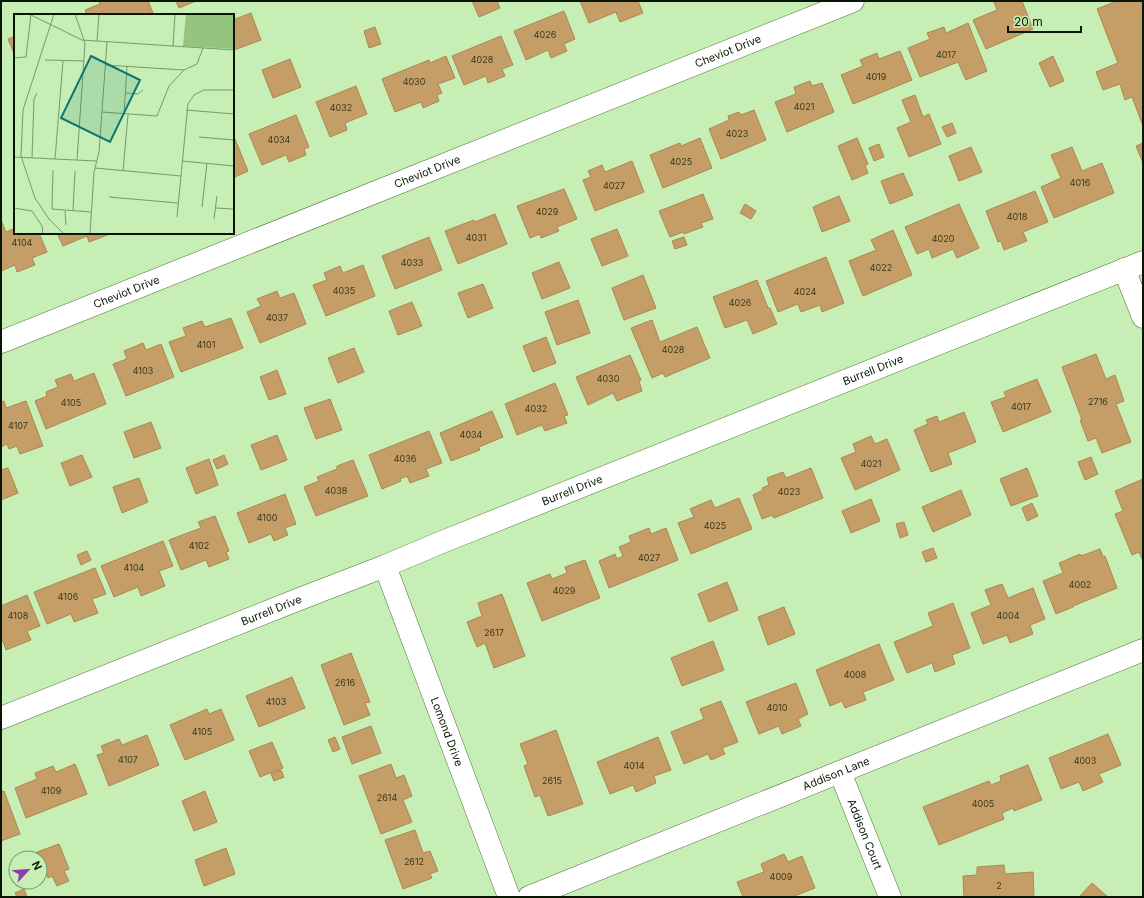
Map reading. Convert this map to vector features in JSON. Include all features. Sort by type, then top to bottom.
[{"type":"street","name":"Cheviot Drive","points":[[1,342],[853,1]]},
{"type":"street","points":[[1133,266],[1143,317]]},
{"type":"street","name":"Burrell Drive","points":[[1,718],[385,566],[1133,266]]},
{"type":"street","name":"Lomond Drive","points":[[385,566],[509,897]]},
{"type":"street","name":"Addison Lane","points":[[529,897],[1143,650]]},
{"type":"street","name":"Addison Court","points":[[840,772],[890,897]]},
{"type":"building","points":[[99,1],[148,1],[154,14],[87,14],[85,10],[100,4]]},
{"type":"building","points":[[176,1],[196,1],[179,8]]},
{"type":"building","points":[[472,1],[497,1],[500,8],[479,17]]},
{"type":"building","points":[[580,1],[638,1],[643,13],[620,22],[616,12],[589,23]]},
{"type":"building","points":[[1022,1],[1033,29],[986,49],[973,20],[997,10],[994,2]]},
{"type":"building","points":[[1117,1],[1143,1],[1143,126],[1132,97],[1125,100],[1120,84],[1103,90],[1096,72],[1118,63],[1097,9]]},
{"type":"building","points":[[564,11],[575,39],[564,44],[567,51],[551,58],[548,50],[526,60],[514,31]]},
{"type":"building","points":[[251,13],[261,40],[234,50],[234,20]]},
{"type":"building","points":[[968,23],[987,71],[966,80],[958,62],[920,77],[908,48],[930,39],[927,33],[944,27],[946,33]]},
{"type":"building","points":[[375,27],[381,44],[369,48],[364,31]]},
{"type":"building","points":[[14,36],[14,54],[8,39]]},
{"type":"building","points":[[501,36],[513,65],[502,69],[505,76],[488,83],[486,76],[464,85],[452,56]]},
{"type":"building","points":[[900,51],[912,80],[853,104],[841,75],[863,66],[860,60],[877,53],[879,59]]},
{"type":"building","points":[[446,56],[455,78],[438,84],[442,93],[437,95],[439,101],[423,108],[421,102],[395,112],[382,79],[429,60],[430,63]]},
{"type":"building","points":[[1053,56],[1064,81],[1050,87],[1039,63]]},
{"type":"building","points":[[290,59],[301,87],[273,98],[262,70]]},
{"type":"building","points":[[810,81],[812,86],[822,83],[834,112],[787,132],[775,102],[796,94],[794,87]]},
{"type":"building","points":[[356,86],[367,114],[345,123],[347,130],[330,137],[316,102]]},
{"type":"building","points":[[915,95],[923,117],[929,114],[941,144],[909,157],[897,128],[911,122],[902,100]]},
{"type":"building","points":[[754,110],[766,140],[721,159],[709,129],[729,120],[728,116],[739,112],[741,115]]},
{"type":"building","points":[[296,115],[309,147],[304,149],[306,155],[289,162],[286,155],[262,165],[249,134]]},
{"type":"building","points":[[952,123],[956,133],[947,137],[942,127]]},
{"type":"building","points":[[700,138],[712,168],[663,188],[650,155],[680,143],[681,146]]},
{"type":"building","points":[[857,138],[868,164],[865,165],[868,173],[852,180],[838,146]]},
{"type":"building","points":[[234,140],[248,171],[234,178]]},
{"type":"building","points":[[1143,143],[1143,163],[1136,146]]},
{"type":"building","points":[[879,144],[884,157],[874,161],[869,148]]},
{"type":"building","points":[[971,147],[982,172],[959,181],[949,156]]},
{"type":"building","points":[[1072,147],[1082,171],[1102,163],[1114,193],[1054,218],[1041,187],[1061,178],[1051,155]]},
{"type":"building","points":[[632,161],[644,192],[595,211],[583,180],[591,177],[588,171],[602,165],[605,172]]},
{"type":"building","points":[[903,173],[913,195],[890,204],[881,181]]},
{"type":"building","points":[[564,189],[577,219],[557,227],[559,231],[541,238],[540,234],[530,238],[517,206]]},
{"type":"building","points":[[1035,191],[1048,222],[1023,232],[1027,241],[1004,250],[1001,241],[998,242],[986,211]]},
{"type":"building","points":[[703,194],[713,219],[701,223],[703,227],[670,237],[659,211]]},
{"type":"building","points":[[839,196],[850,221],[822,232],[813,207]]},
{"type":"building","points":[[745,204],[756,211],[751,219],[740,213]]},
{"type":"building","points":[[959,204],[979,248],[957,258],[953,249],[932,258],[929,249],[917,254],[905,227]]},
{"type":"building","points":[[495,214],[507,244],[458,264],[445,231]]},
{"type":"building","points":[[1,220],[6,232],[14,228],[14,234],[39,234],[47,252],[32,258],[35,265],[17,272],[15,265],[1,271]]},
{"type":"building","points":[[617,229],[628,256],[602,266],[591,239]]},
{"type":"building","points":[[893,230],[912,275],[863,296],[849,261],[876,250],[871,240]]},
{"type":"building","points":[[57,234],[110,234],[89,242],[87,236],[63,246]]},
{"type":"building","points":[[429,237],[442,270],[395,289],[382,256]]},
{"type":"building","points":[[684,237],[687,245],[675,249],[672,241]]},
{"type":"building","points":[[826,257],[844,303],[822,312],[820,305],[801,312],[798,304],[778,312],[766,281]]},
{"type":"building","points":[[559,262],[570,288],[542,299],[532,273]]},
{"type":"building","points":[[363,265],[375,296],[326,316],[313,285],[327,280],[324,273],[340,266],[343,273]]},
{"type":"building","points":[[643,275],[656,308],[624,320],[612,288]]},
{"type":"building","points":[[757,280],[768,308],[770,308],[777,324],[753,334],[747,320],[725,328],[713,297]]},
{"type":"building","points":[[483,284],[493,308],[468,318],[458,293]]},
{"type":"building","points":[[277,291],[280,298],[294,293],[306,324],[260,343],[247,312],[261,306],[257,299]]},
{"type":"building","points":[[578,300],[590,333],[557,345],[545,312]]},
{"type":"building","points":[[412,302],[422,326],[398,335],[389,311]]},
{"type":"building","points":[[231,318],[243,348],[181,372],[169,342],[186,336],[183,328],[202,321],[205,327]]},
{"type":"building","points":[[652,320],[660,342],[697,327],[710,358],[665,377],[663,373],[652,378],[631,328]]},
{"type":"building","points":[[546,337],[556,363],[533,372],[523,346]]},
{"type":"building","points":[[143,343],[146,350],[161,344],[174,377],[126,396],[113,364],[127,359],[124,351]]},
{"type":"building","points":[[354,348],[364,372],[338,383],[328,358]]},
{"type":"building","points":[[1096,354],[1106,379],[1115,375],[1124,401],[1116,404],[1131,442],[1102,453],[1096,438],[1088,441],[1080,420],[1082,420],[1062,367]]},
{"type":"building","points":[[630,355],[641,380],[639,381],[642,391],[617,401],[613,393],[588,405],[576,377]]},
{"type":"building","points":[[277,370],[286,394],[269,400],[260,377]]},
{"type":"building","points":[[94,373],[106,404],[46,429],[35,401],[47,396],[46,392],[58,387],[55,380],[71,374],[74,381]]},
{"type":"building","points":[[1037,379],[1051,412],[1003,432],[991,402],[1006,397],[1004,392]]},
{"type":"building","points":[[555,383],[568,415],[564,416],[567,423],[545,431],[542,425],[517,435],[505,404]]},
{"type":"building","points":[[330,399],[342,430],[316,439],[304,408]]},
{"type":"building","points":[[4,401],[6,408],[26,401],[43,446],[20,454],[17,446],[9,449],[7,444],[1,447],[1,402]]},
{"type":"building","points":[[492,411],[503,437],[479,447],[480,450],[451,461],[440,433]]},
{"type":"building","points":[[964,412],[976,442],[948,453],[952,464],[931,472],[914,430],[928,424],[926,420],[937,416],[939,422]]},
{"type":"building","points":[[151,422],[161,448],[134,458],[124,432]]},
{"type":"building","points":[[429,431],[442,463],[426,469],[429,476],[410,483],[407,476],[400,479],[401,481],[382,489],[369,455]]},
{"type":"building","points":[[277,435],[287,460],[261,470],[251,445]]},
{"type":"building","points":[[871,436],[875,444],[887,439],[900,470],[855,490],[841,458],[856,452],[853,444]]},
{"type":"building","points":[[82,455],[92,477],[70,486],[61,463]]},
{"type":"building","points":[[224,455],[228,464],[217,469],[213,460]]},
{"type":"building","points":[[1091,457],[1098,474],[1085,480],[1078,462]]},
{"type":"building","points":[[209,459],[218,485],[196,494],[186,468]]},
{"type":"building","points":[[353,460],[368,496],[316,516],[304,487],[319,481],[317,477],[337,469],[337,466]]},
{"type":"building","points":[[8,468],[18,493],[1,500],[1,470]]},
{"type":"building","points":[[811,468],[823,498],[774,518],[772,515],[762,519],[753,495],[769,485],[767,478],[783,472],[786,478]]},
{"type":"building","points":[[1027,468],[1038,496],[1011,506],[1000,479]]},
{"type":"building","points":[[139,478],[148,502],[122,513],[113,487]]},
{"type":"building","points":[[1143,479],[1143,561],[1139,552],[1132,555],[1115,514],[1123,511],[1115,491]]},
{"type":"building","points":[[961,490],[971,515],[933,532],[922,507]]},
{"type":"building","points":[[285,494],[296,524],[285,528],[288,535],[274,541],[271,534],[249,543],[237,513]]},
{"type":"building","points":[[739,498],[752,529],[691,554],[678,523],[694,517],[690,509],[711,500],[715,508]]},
{"type":"building","points":[[871,499],[880,521],[851,533],[842,511]]},
{"type":"building","points":[[1032,503],[1038,516],[1027,521],[1022,508]]},
{"type":"building","points":[[215,516],[229,551],[226,552],[229,559],[209,567],[206,560],[181,570],[169,540],[201,528],[198,522]]},
{"type":"building","points":[[904,522],[908,535],[900,538],[896,524]]},
{"type":"building","points":[[649,528],[651,534],[666,528],[678,560],[609,588],[599,561],[615,554],[617,559],[623,556],[619,547],[631,542],[629,536]]},
{"type":"building","points":[[163,541],[173,566],[159,571],[165,586],[141,596],[138,587],[114,597],[101,566]]},
{"type":"building","points":[[933,548],[937,558],[926,562],[922,552]]},
{"type":"building","points":[[1100,549],[1103,557],[1105,556],[1117,588],[1056,614],[1043,581],[1063,573],[1059,563],[1080,554],[1081,556]]},
{"type":"building","points":[[87,551],[91,560],[81,565],[77,555]]},
{"type":"building","points":[[585,560],[600,598],[542,621],[527,583],[550,574],[552,579],[567,573],[565,567]]},
{"type":"building","points":[[95,568],[106,594],[92,599],[98,613],[74,622],[71,614],[47,624],[34,592]]},
{"type":"building","points":[[727,582],[738,610],[709,622],[698,594]]},
{"type":"building","points":[[1002,584],[1008,598],[1033,588],[1045,619],[1030,625],[1033,634],[1010,643],[1007,635],[983,644],[971,613],[991,605],[985,590]]},
{"type":"building","points":[[502,594],[525,656],[494,668],[485,643],[477,647],[467,622],[482,616],[478,603]]},
{"type":"building","points":[[27,595],[40,626],[27,631],[31,640],[6,650],[3,641],[1,642],[1,606]]},
{"type":"building","points":[[953,603],[970,648],[952,655],[955,664],[935,672],[932,663],[907,673],[894,642],[933,626],[928,613]]},
{"type":"building","points":[[784,607],[795,634],[768,645],[758,617]]},
{"type":"building","points":[[713,641],[724,670],[682,686],[671,658]]},
{"type":"building","points":[[879,644],[894,680],[863,692],[866,700],[845,708],[842,701],[830,706],[816,670]]},
{"type":"building","points":[[351,653],[370,702],[365,703],[370,715],[344,725],[321,665]]},
{"type":"building","points":[[292,677],[305,708],[259,727],[246,696]]},
{"type":"building","points":[[796,683],[808,714],[798,719],[801,726],[782,734],[779,726],[759,734],[746,702]]},
{"type":"building","points":[[721,701],[738,742],[722,748],[725,754],[711,760],[708,754],[684,764],[671,732],[704,719],[700,709]]},
{"type":"building","points":[[207,709],[209,714],[221,709],[234,740],[185,760],[170,725]]},
{"type":"building","points":[[371,726],[381,753],[352,764],[342,737]]},
{"type":"building","points":[[556,730],[583,804],[548,816],[540,795],[535,797],[524,766],[528,764],[520,744]]},
{"type":"building","points":[[1108,734],[1121,765],[1099,774],[1103,782],[1083,791],[1079,782],[1061,789],[1049,758]]},
{"type":"building","points":[[147,735],[159,765],[109,786],[97,755],[104,753],[101,746],[119,739],[122,745]]},
{"type":"building","points":[[335,737],[340,749],[333,752],[328,740]]},
{"type":"building","points":[[658,737],[671,770],[654,776],[656,783],[636,792],[633,785],[610,794],[597,762]]},
{"type":"building","points":[[272,742],[283,768],[260,777],[249,751]]},
{"type":"building","points":[[75,764],[87,794],[26,818],[15,788],[37,779],[35,773],[53,766],[56,772]]},
{"type":"building","points":[[391,764],[396,778],[404,775],[412,796],[403,800],[412,822],[381,834],[359,776]]},
{"type":"building","points":[[1028,765],[1042,800],[1014,811],[1013,808],[1002,813],[1004,819],[939,845],[923,807],[989,781],[991,785],[1001,781],[1000,776]]},
{"type":"building","points":[[281,770],[284,777],[274,781],[271,774]]},
{"type":"building","points":[[4,791],[20,834],[1,841],[1,792]]},
{"type":"building","points":[[205,791],[217,822],[194,831],[182,801]]},
{"type":"building","points":[[415,830],[423,853],[430,851],[438,871],[430,874],[432,878],[403,889],[385,840]]},
{"type":"building","points":[[59,844],[69,869],[64,871],[69,881],[57,886],[52,876],[48,878],[48,850],[42,850]]},
{"type":"building","points":[[226,848],[235,874],[204,886],[195,860]]},
{"type":"building","points":[[784,854],[788,862],[802,856],[815,888],[792,897],[743,897],[737,882],[764,872],[761,864]]},
{"type":"building","points":[[1004,865],[1005,874],[1033,872],[1034,897],[964,897],[963,876],[977,875],[977,867]]},
{"type":"building","points":[[1092,883],[1108,897],[1079,897]]},
{"type":"building","points":[[24,890],[27,897],[17,897],[15,893]]}]
